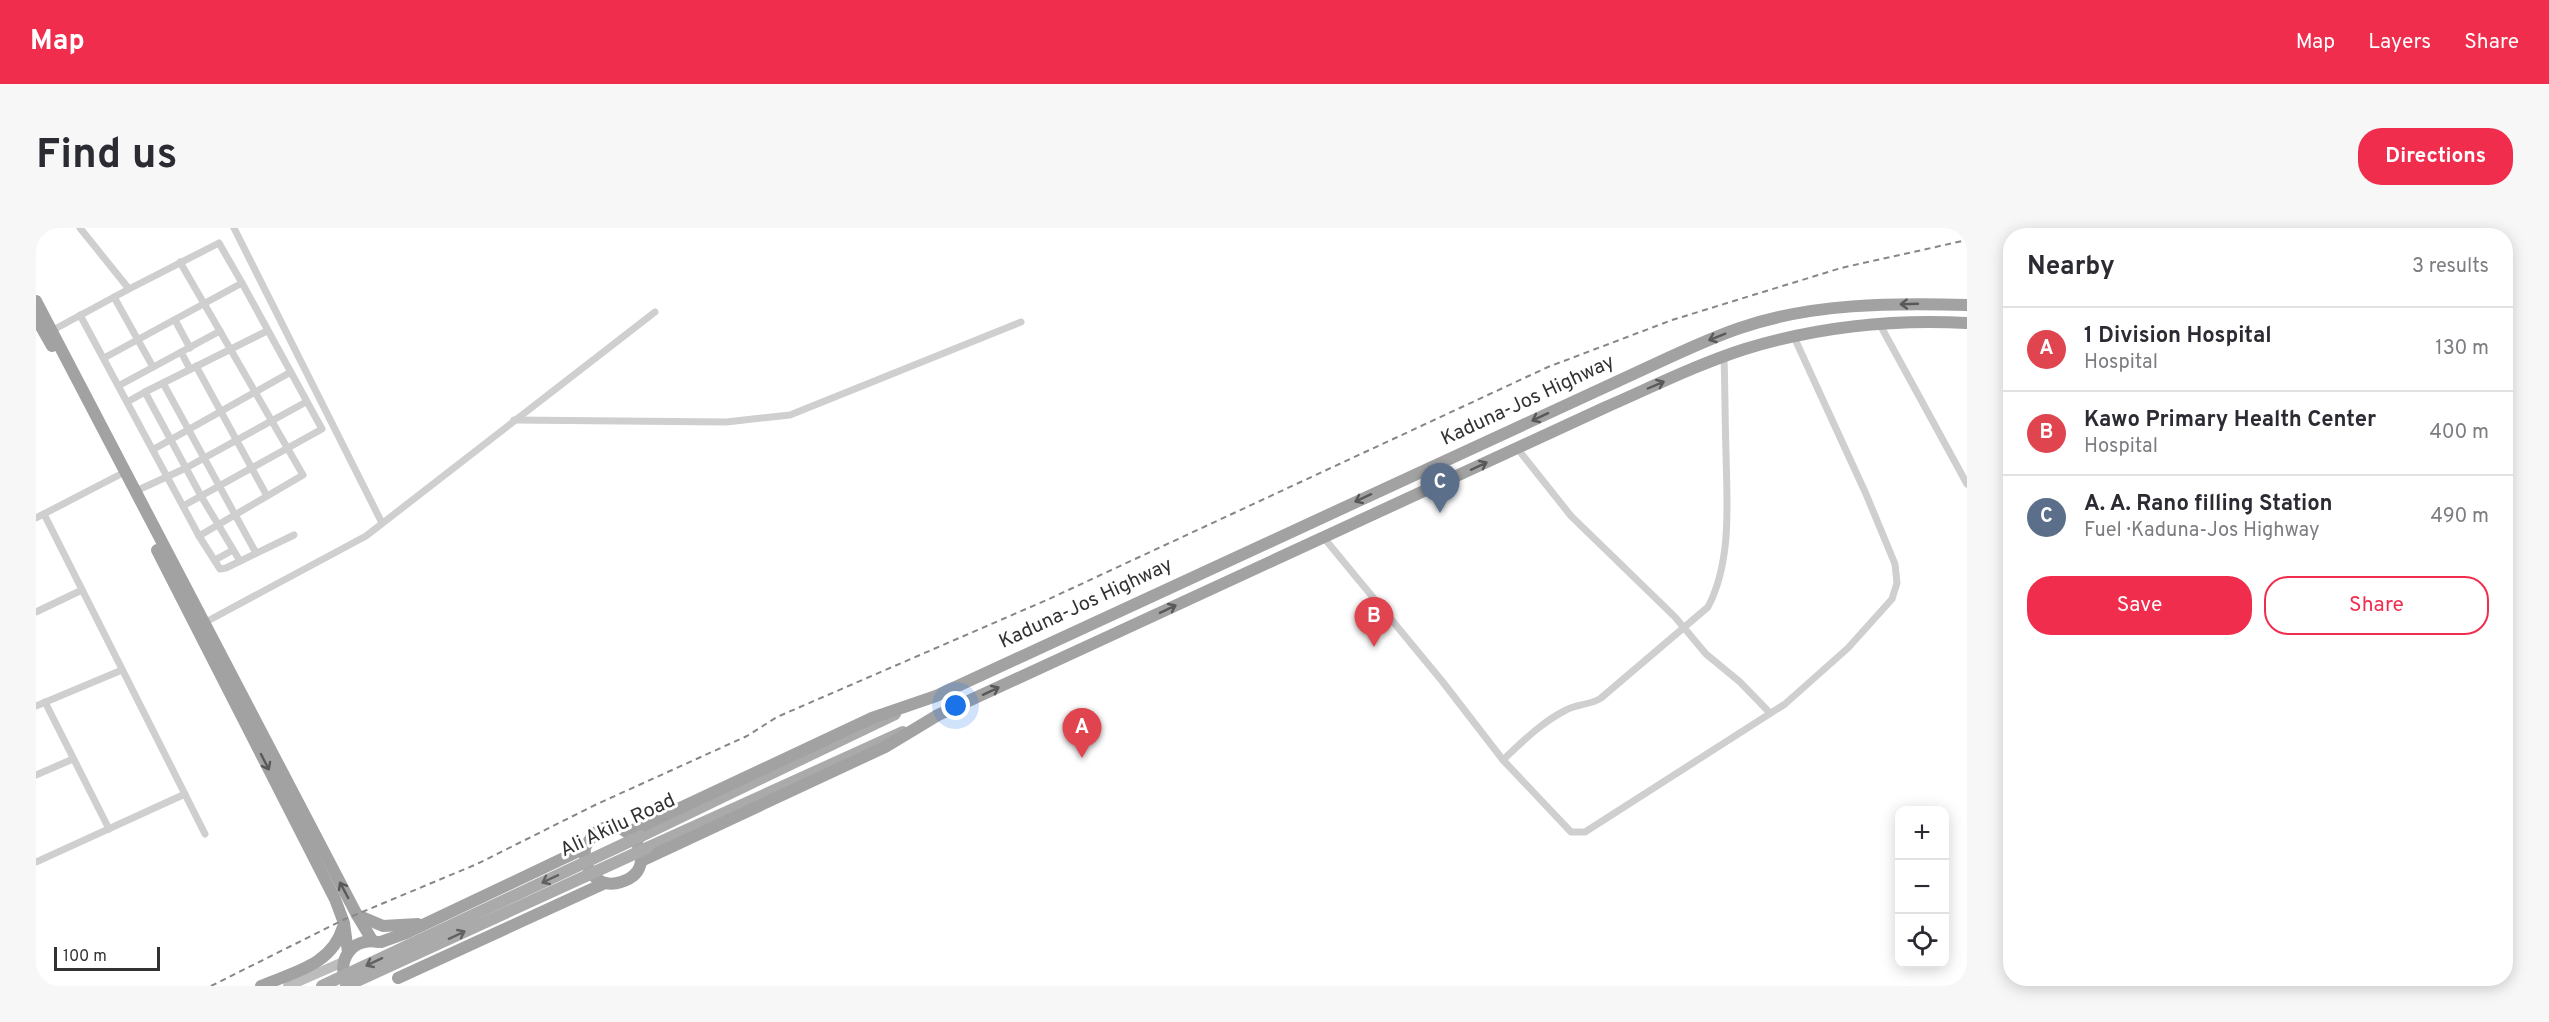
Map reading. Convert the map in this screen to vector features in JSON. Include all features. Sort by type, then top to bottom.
[{"type":"highway","points":[[36,301],[357,915],[377,941],[390,948],[397,957],[399,968],[395,982]]},
{"type":"highway","name":"Kaduna-Jos Highway","points":[[629,832],[872,718],[932,697],[1668,358],[1741,327],[1819,310],[1871,305],[1967,305]]},
{"type":"highway","points":[[36,318],[85,404],[335,899],[344,923],[345,957],[342,970],[348,986]]},
{"type":"highway","name":"Kaduna-Jos Highway","points":[[641,861],[885,747],[941,714],[1606,407],[1724,356],[1794,337],[1879,323],[1967,323]]},
{"type":"highway","points":[[932,697],[941,714]]},
{"type":"highway","points":[[608,827],[629,832],[641,850],[641,861],[634,874],[626,881],[616,884],[605,883],[595,878],[588,870],[584,859],[585,848],[590,838],[598,831],[608,827]]},
{"type":"highway","points":[[345,957],[362,941],[377,941],[426,923],[585,848]]},
{"type":"highway","points":[[395,982],[605,883]]},
{"type":"highway","points":[[357,915],[383,926],[426,923]]},
{"type":"highway","points":[[261,986],[311,965],[330,953],[338,943],[344,923]]},
{"type":"main road","name":"Ali Akilu Road","points":[[322,986],[932,697]]},
{"type":"main road","name":"Ali Akilu Road","points":[[348,986],[941,714]]},
{"type":"main road","points":[[288,986],[345,957]]},
{"type":"street","points":[[80,228],[129,289]]},
{"type":"street","points":[[234,228],[382,524]]},
{"type":"street","points":[[53,330],[219,243],[322,429],[183,506]]},
{"type":"street","points":[[180,262],[303,475],[199,536]]},
{"type":"street","points":[[104,358],[242,284]]},
{"type":"street","points":[[114,297],[153,367]]},
{"type":"street","points":[[204,623],[366,536],[655,312]]},
{"type":"street","points":[[80,315],[129,401],[199,536],[223,569],[294,535]]},
{"type":"street","points":[[175,320],[190,348]]},
{"type":"street","points":[[514,420],[726,422],[790,415],[1021,322]]},
{"type":"street","points":[[1879,323],[1967,484]]},
{"type":"street","points":[[120,385],[220,331]]},
{"type":"street","points":[[129,401],[267,331]]},
{"type":"street","points":[[1324,538],[1442,681],[1503,760],[1571,832],[1576,834],[1585,832],[1785,704],[1848,648],[1892,599],[1897,583],[1894,564],[1866,494],[1794,337]]},
{"type":"street","points":[[181,352],[220,412],[267,496]]},
{"type":"street","points":[[1503,760],[1545,723],[1565,710],[1596,702],[1708,607],[1716,591],[1722,565],[1727,504],[1724,356]]},
{"type":"street","points":[[154,449],[289,373]]},
{"type":"street","points":[[163,383],[256,554]]},
{"type":"street","points":[[145,392],[201,496],[240,561]]},
{"type":"street","points":[[136,491],[186,468],[306,402]]},
{"type":"street","points":[[1517,448],[1572,516],[1684,628],[1706,654],[1740,682],[1770,713]]},
{"type":"street","points":[[36,518],[119,475]]},
{"type":"street","points":[[44,514],[205,834]]},
{"type":"street","points":[[215,560],[233,550]]},
{"type":"street","points":[[36,612],[82,590]]},
{"type":"street","points":[[36,706],[122,670]]},
{"type":"street","points":[[45,702],[109,829]]},
{"type":"street","points":[[36,776],[74,759]]},
{"type":"street","points":[[36,862],[185,794]]},
{"type":"railway","points":[[211,986],[343,920],[477,864],[595,805],[747,736],[777,717],[1049,599],[1548,367],[1672,320],[1841,268],[1967,240]]},
{"type":"place","name":"A. A. Rano filling Station","points":[[1440,513]]},
{"type":"place","name":"Kawo Primary Health Center","points":[[1374,647]]},
{"type":"place","name":"1 Division Hospital","points":[[1082,758]]}]
